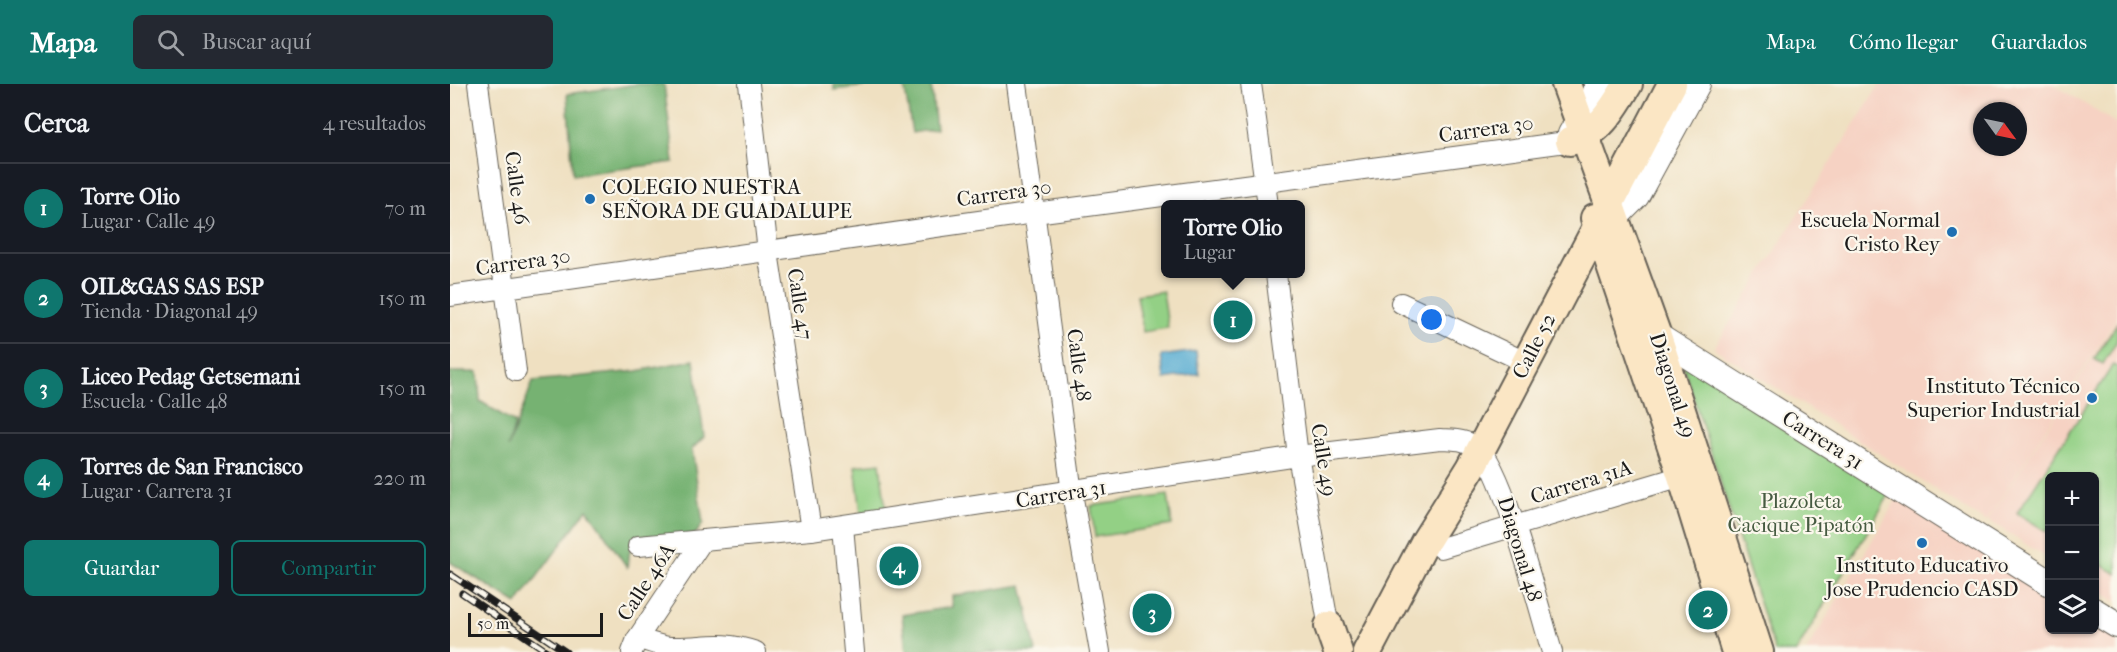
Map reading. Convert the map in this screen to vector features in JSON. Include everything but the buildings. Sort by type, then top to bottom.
[{"type":"main road","points":[[1545,84],[1577,134]]},
{"type":"main road","points":[[1566,84],[1577,134]]},
{"type":"main road","points":[[1577,134],[1599,126],[1628,84]]},
{"type":"main road","name":"Calle 52","points":[[1367,652],[1425,542],[1476,458],[1525,362],[1607,214],[1672,84]]},
{"type":"main road","name":"Diagonal 49","points":[[1577,134],[1657,336],[1736,652]]},
{"type":"main road","name":"Diagonal 49","points":[[1607,214],[1691,473],[1759,652]]},
{"type":"main road","name":"Calle 52","points":[[1386,652],[1441,548],[1476,458]]},
{"type":"street","name":"Calle 46","points":[[478,84],[507,288],[516,371]]},
{"type":"street","name":"Calle 47","points":[[749,84],[768,252],[811,530]]},
{"type":"street","name":"Calle 48","points":[[1017,84],[1072,493],[1100,652]]},
{"type":"street","points":[[1251,84],[1268,200]]},
{"type":"street","points":[[1577,134],[1600,84]]},
{"type":"street","name":"Calle 52","points":[[1607,214],[1642,186],[1697,84]]},
{"type":"street","name":"Carrera 30","points":[[450,296],[1266,182],[1577,134]]},
{"type":"street","name":"Calle 49","points":[[1277,278],[1298,456],[1333,643]]},
{"type":"street","points":[[1401,303],[1525,362]]},
{"type":"street","name":"Carrera 31","points":[[1657,336],[2045,580]]},
{"type":"street","name":"Carrera 31","points":[[638,546],[843,526],[1072,493],[1298,456],[1440,439],[1463,440],[1476,458]]},
{"type":"street","name":"Diagonal 48","points":[[1476,458],[1499,480],[1552,652]]},
{"type":"street","name":"Carrera 31A","points":[[1441,548],[1514,528],[1691,473]]},
{"type":"street","points":[[843,526],[854,652]]},
{"type":"street","name":"Calle 46A","points":[[635,645],[703,540]]},
{"type":"street","points":[[2099,614],[2117,625]]},
{"type":"street","points":[[635,645],[669,647],[714,643],[739,646],[756,652]]},
{"type":"shaded area","name":"Escuela Normal Cristo Rey","points":[[1880,84],[2053,84],[2117,124],[2117,317],[1986,522],[1714,348]]},
{"type":"shaded area","name":"Instituto Técnico Superior Industrial","points":[[2117,319],[2117,602],[2099,591],[2099,472],[2045,472],[2045,556],[1988,520]]},
{"type":"shaded area","name":"Instituto Educativo Jose Prudencio CASD","points":[[1899,495],[2045,589],[2045,634],[2099,634],[2099,624],[2117,635],[2117,652],[1806,652]]},
{"type":"green space","points":[[638,84],[664,84],[674,162],[573,175],[567,94]]},
{"type":"green space","points":[[834,84],[884,84],[834,90]]},
{"type":"green space","points":[[904,84],[931,84],[936,129],[912,133]]},
{"type":"green space","points":[[1163,291],[1168,328],[1143,332],[1137,295]]},
{"type":"green space","points":[[2117,323],[2117,341],[2103,364],[2094,359]]},
{"type":"green space","name":"Plazoleta Cacique Pipatón","points":[[1679,353],[1892,490],[1796,652],[1775,652]]},
{"type":"green space","points":[[694,360],[704,437],[692,449],[703,523],[695,535],[632,540],[627,567],[587,509],[517,604],[450,562],[450,372],[478,372],[480,401],[515,423],[508,448],[533,381],[637,371]]},
{"type":"green space","points":[[2113,365],[2117,367],[2117,574],[2099,563],[2099,472],[2045,472],[2045,530],[2017,513]]},
{"type":"green space","points":[[880,463],[886,511],[861,514],[855,466]]},
{"type":"green space","points":[[1168,495],[1172,525],[1095,537],[1091,506]]},
{"type":"green space","points":[[1022,585],[1036,652],[906,652],[902,615],[952,607],[952,596]]},
{"type":"water","points":[[1196,351],[1199,374],[1164,379],[1161,356]]},
{"type":"railway","points":[[450,574],[566,652]]},
{"type":"railway","points":[[462,593],[548,652]]},
{"type":"place","name":"COLEGIO NUESTRA SEÑORA DE GUADALUPE","points":[[590,199]]},
{"type":"place","name":"Escuela Normal Cristo Rey","points":[[1952,232]]},
{"type":"place","name":"Torre Olio","points":[[1233,320]]},
{"type":"place","name":"Instituto Técnico Superior Industrial","points":[[2092,398]]},
{"type":"place","name":"Instituto Educativo Jose Prudencio CASD","points":[[1922,543]]},
{"type":"place","name":"Torres de San Francisco","points":[[899,566]]},
{"type":"place","name":"OIL&GAS SAS ESP","points":[[1708,610]]},
{"type":"place","name":"Liceo Pedag Getsemani","points":[[1152,613]]}]
